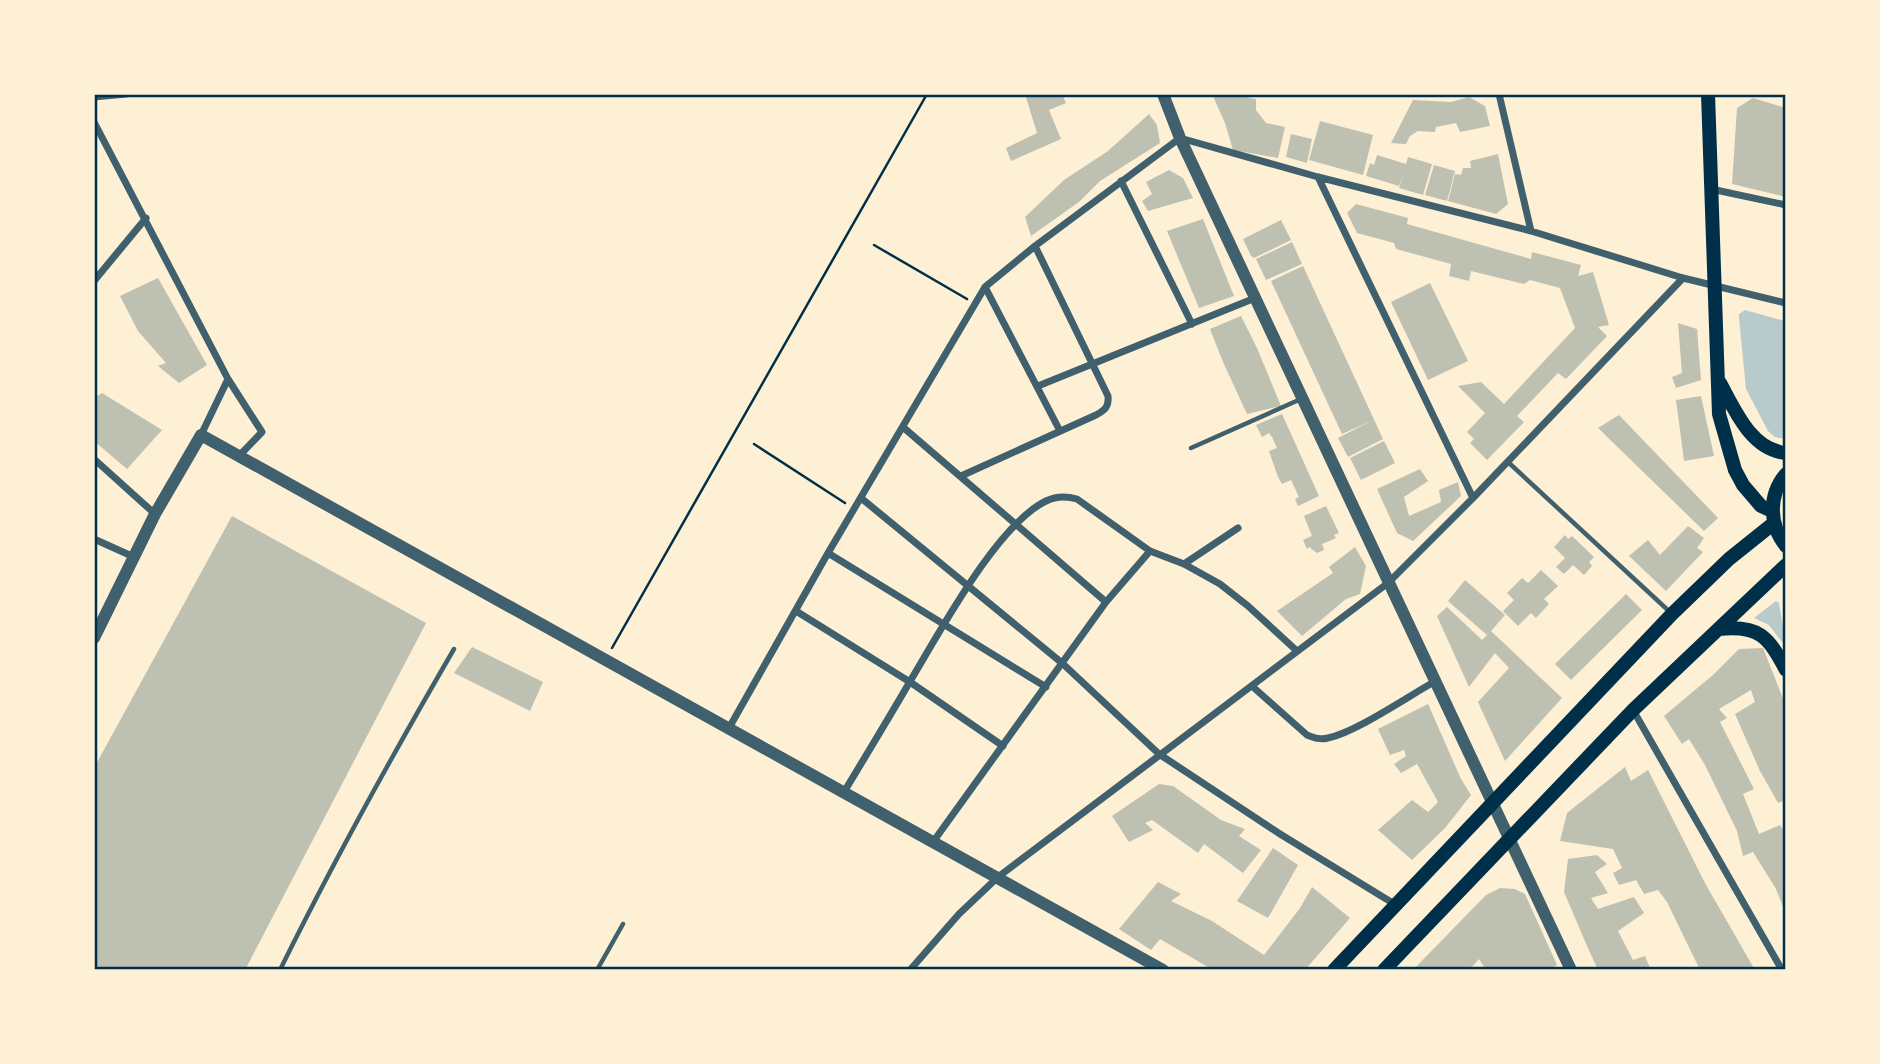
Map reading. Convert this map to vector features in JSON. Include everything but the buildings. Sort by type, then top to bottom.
[{"type":"main road","points":[[1708,94],[1719,414],[1735,470],[1743,485],[1773,517],[1786,546]]},
{"type":"main road","points":[[1720,382],[1754,437],[1770,450],[1786,453]]},
{"type":"main road","points":[[1334,970],[1672,614],[1773,517],[1776,488],[1786,474]]},
{"type":"main road","points":[[1384,970],[1633,710],[1786,565]]},
{"type":"main road","points":[[1719,629],[1743,629],[1761,634],[1772,646],[1786,670]]},
{"type":"street","points":[[94,97],[126,94]]},
{"type":"street","points":[[1163,94],[1180,138],[1571,970]]},
{"type":"street","points":[[1499,94],[1531,231]]},
{"type":"street","points":[[95,125],[228,379],[262,432],[239,456]]},
{"type":"street","points":[[729,729],[985,287],[1034,246],[1180,138]]},
{"type":"street","points":[[1180,138],[1318,177],[1531,231],[1683,278],[1786,303]]},
{"type":"street","points":[[1318,177],[1473,498]]},
{"type":"street","points":[[1121,181],[1192,324]]},
{"type":"street","points":[[1711,188],[1786,205]]},
{"type":"street","points":[[94,281],[146,218]]},
{"type":"street","points":[[961,476],[1107,409],[1108,396],[1034,246]]},
{"type":"street","points":[[910,970],[960,914],[998,877],[1388,583],[1508,462],[1683,278]]},
{"type":"street","points":[[985,287],[1060,431]]},
{"type":"street","points":[[1038,386],[1255,298]]},
{"type":"street","points":[[94,638],[155,514],[201,435],[228,379]]},
{"type":"street","points":[[904,428],[1107,602]]},
{"type":"street","points":[[201,435],[1163,970]]},
{"type":"street","points":[[94,459],[155,514]]},
{"type":"street","points":[[844,792],[968,587],[1016,524],[1046,501],[1063,496],[1077,499],[1150,551],[1184,564],[1220,584],[1297,651]]},
{"type":"street","points":[[861,498],[1062,663],[1159,754],[1280,834],[1396,905]]},
{"type":"street","points":[[1184,564],[1238,528]]},
{"type":"street","points":[[94,539],[134,557]]},
{"type":"street","points":[[933,842],[1107,602],[1150,551]]},
{"type":"street","points":[[828,554],[1046,687]]},
{"type":"street","points":[[796,611],[910,682],[1003,746]]},
{"type":"street","points":[[1253,687],[1307,735],[1326,739],[1353,728],[1434,682]]},
{"type":"street","points":[[1633,710],[1782,970]]},
{"type":"lane","points":[[1191,448],[1302,399]]},
{"type":"lane","points":[[1508,462],[1672,614]]},
{"type":"lane","points":[[280,970],[324,881],[454,649]]},
{"type":"lane","points":[[597,970],[622,924]]},
{"type":"path","points":[[606,660],[927,94]]},
{"type":"path","points":[[874,245],[976,304]]},
{"type":"path","points":[[754,444],[854,509]]},
{"type":"shaded area","points":[[1745,310],[1785,321],[1785,439],[1775,437],[1768,431],[1746,389],[1739,318],[1739,314]]},
{"type":"shaded area","points":[[1776,601],[1779,603],[1785,640],[1782,642],[1769,625],[1754,618]]}]
